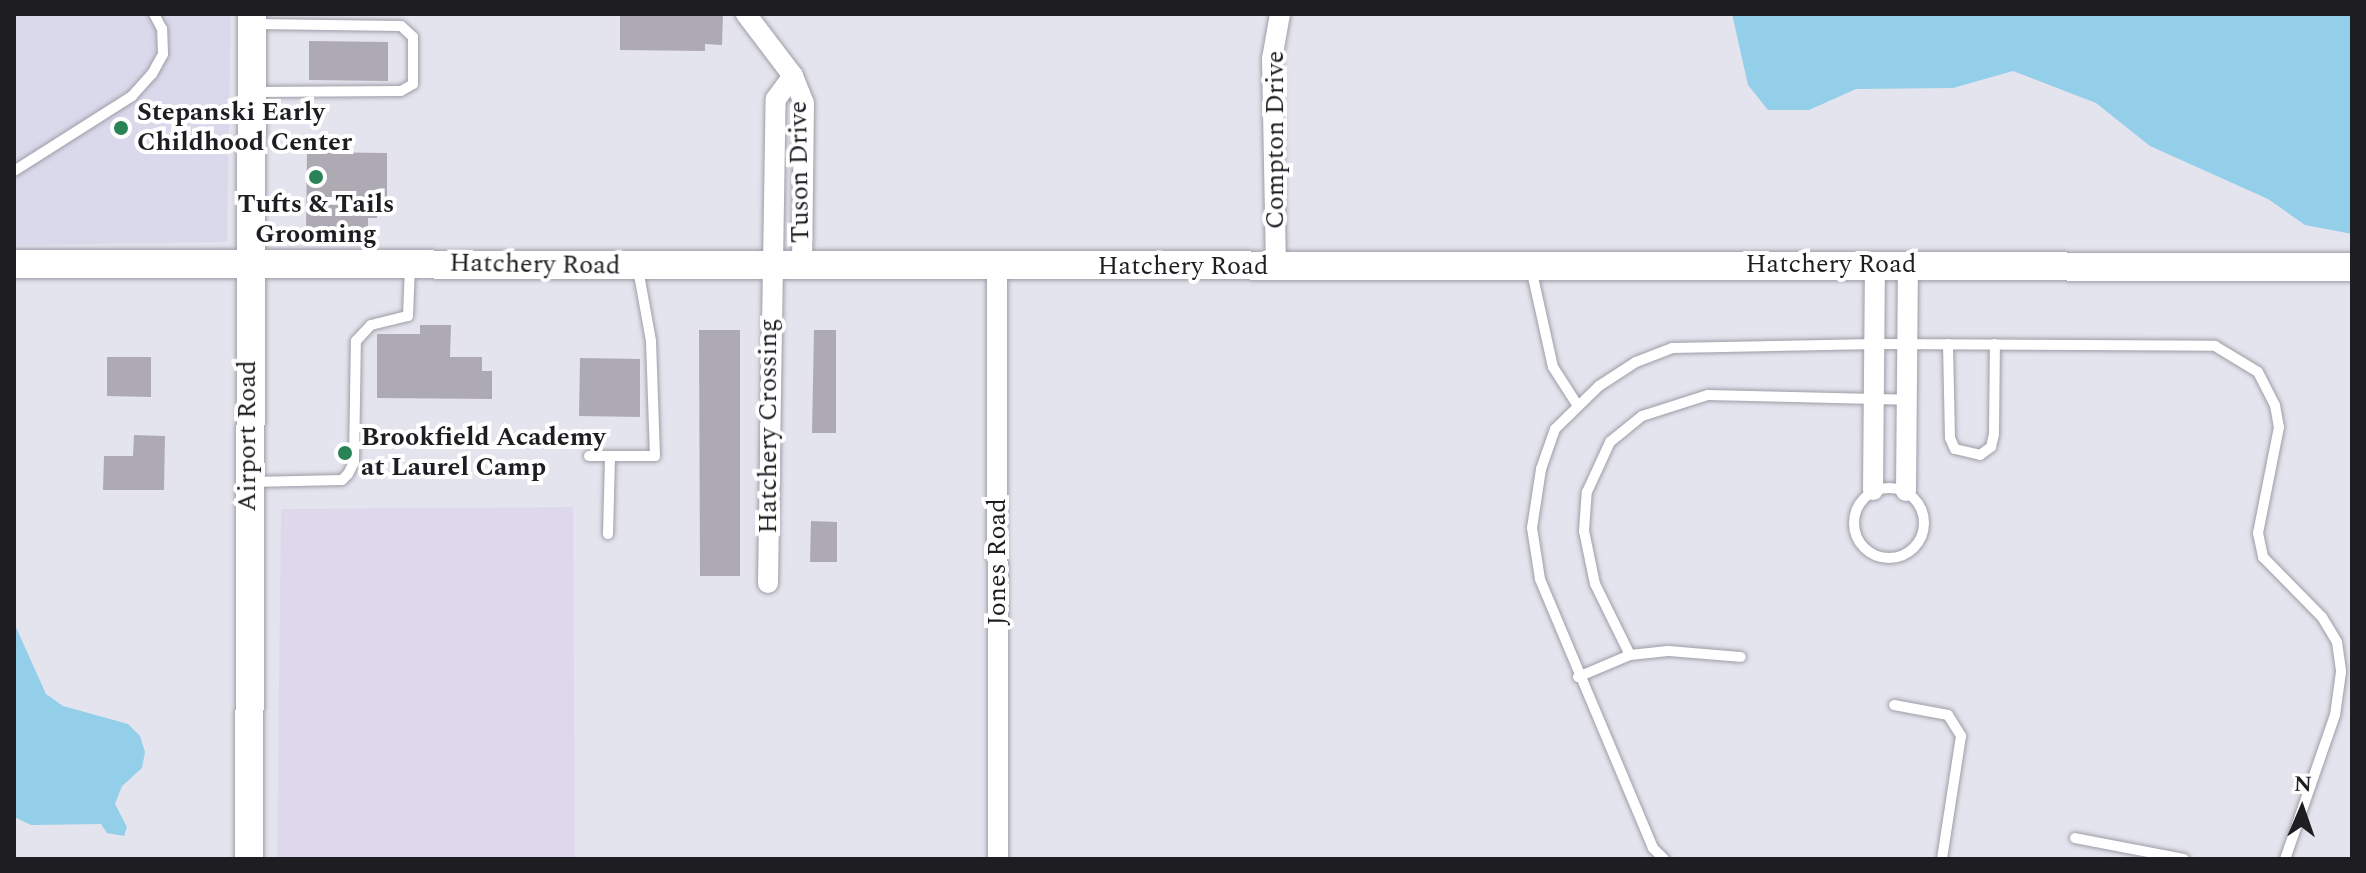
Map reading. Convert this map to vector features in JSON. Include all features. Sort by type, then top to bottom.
[{"type":"street","name":"Tuson Drive","points":[[746,14],[793,76],[804,103],[802,268]]},
{"type":"street","name":"Compton Drive","points":[[1276,267],[1272,59],[1280,14]]},
{"type":"street","name":"Airport Road","points":[[249,859],[248,265],[252,19]]},
{"type":"street","name":"Tuson Drive","points":[[770,269],[776,99],[793,76]]},
{"type":"street","name":"Hatchery Road","points":[[14,264],[410,264],[770,269],[997,265],[2352,267]]},
{"type":"street","name":"Jones Road","points":[[997,265],[998,859]]},
{"type":"street","points":[[1873,490],[1875,265]]},
{"type":"street","points":[[1906,491],[1908,265]]},
{"type":"street","name":"Hatchery Crossing","points":[[768,583],[770,269]]},
{"type":"lane","points":[[14,171],[132,96],[152,74],[163,54],[162,29],[154,14]]},
{"type":"lane","points":[[252,19],[401,26],[413,37],[413,84],[401,91],[252,92]]},
{"type":"lane","points":[[249,482],[342,480],[348,474],[354,462],[356,341],[371,325],[408,316],[410,264]]},
{"type":"lane","points":[[1530,266],[1553,367],[1578,406]]},
{"type":"lane","points":[[589,456],[655,456],[651,341],[638,267]]},
{"type":"lane","points":[[1948,344],[1950,438],[1955,449],[1980,455],[1991,447],[1994,434],[1995,344]]},
{"type":"lane","points":[[1658,857],[1578,677],[1540,579],[1532,528],[1541,469],[1555,429],[1578,406],[1636,362],[1672,348],[1995,344],[2215,346],[2258,372],[2275,405],[2279,427],[2258,533],[2263,557],[2322,617],[2337,642],[2341,672],[2335,715],[2285,859]]},
{"type":"lane","points":[[1630,655],[1595,584],[1584,531],[1587,492],[1610,442],[1642,416],[1708,395],[1907,400]]},
{"type":"lane","points":[[608,534],[610,456]]},
{"type":"lane","points":[[1890,487],[1906,491],[1924,516],[1923,532],[1916,546],[1887,558],[1872,554],[1853,529],[1854,513],[1873,490],[1890,487]]},
{"type":"lane","points":[[1578,677],[1630,655],[1668,651],[1741,657]]},
{"type":"lane","points":[[1894,705],[1948,715],[1961,736],[1942,859]]},
{"type":"lane","points":[[2075,838],[2184,859]]},
{"type":"shaded area","name":"Stepanski Early Childhood Center","points":[[14,14],[231,14],[227,242],[14,245]]},
{"type":"shaded area","points":[[573,507],[575,859],[277,859],[281,509]]},
{"type":"water","points":[[1732,14],[2352,14],[2352,234],[2305,225],[2268,199],[2150,146],[2096,103],[2013,71],[1953,88],[1856,89],[1809,110],[1768,110],[1748,85]]},
{"type":"water","points":[[14,623],[46,694],[63,706],[128,724],[140,736],[145,752],[142,768],[122,786],[115,804],[127,827],[124,836],[107,833],[101,824],[31,825],[14,817]]},
{"type":"building","points":[[620,14],[723,14],[722,45],[705,44],[705,51],[620,50]]},
{"type":"building","points":[[309,41],[388,42],[388,81],[309,80]]},
{"type":"building","points":[[307,152],[387,153],[387,203],[377,203],[377,218],[368,218],[368,230],[306,229]]},
{"type":"building","points":[[420,325],[451,325],[450,357],[482,357],[482,371],[492,371],[492,399],[377,398],[377,334],[420,334]]},
{"type":"building","points":[[699,330],[740,330],[740,576],[700,576]]},
{"type":"building","points":[[814,330],[836,330],[836,433],[812,433]]},
{"type":"building","points":[[107,357],[151,357],[151,397],[107,396]]},
{"type":"building","points":[[580,358],[640,359],[640,417],[579,416]]},
{"type":"building","points":[[134,435],[165,436],[164,490],[103,490],[104,456],[133,456]]},
{"type":"building","points":[[811,521],[837,522],[837,562],[810,562]]},
{"type":"place","name":"Stepanski Early Childhood Center","points":[[121,128]]},
{"type":"place","name":"Tufts & Tails Grooming","points":[[316,177]]},
{"type":"place","name":"Brookfield Academy at Laurel Camp","points":[[345,453]]}]
